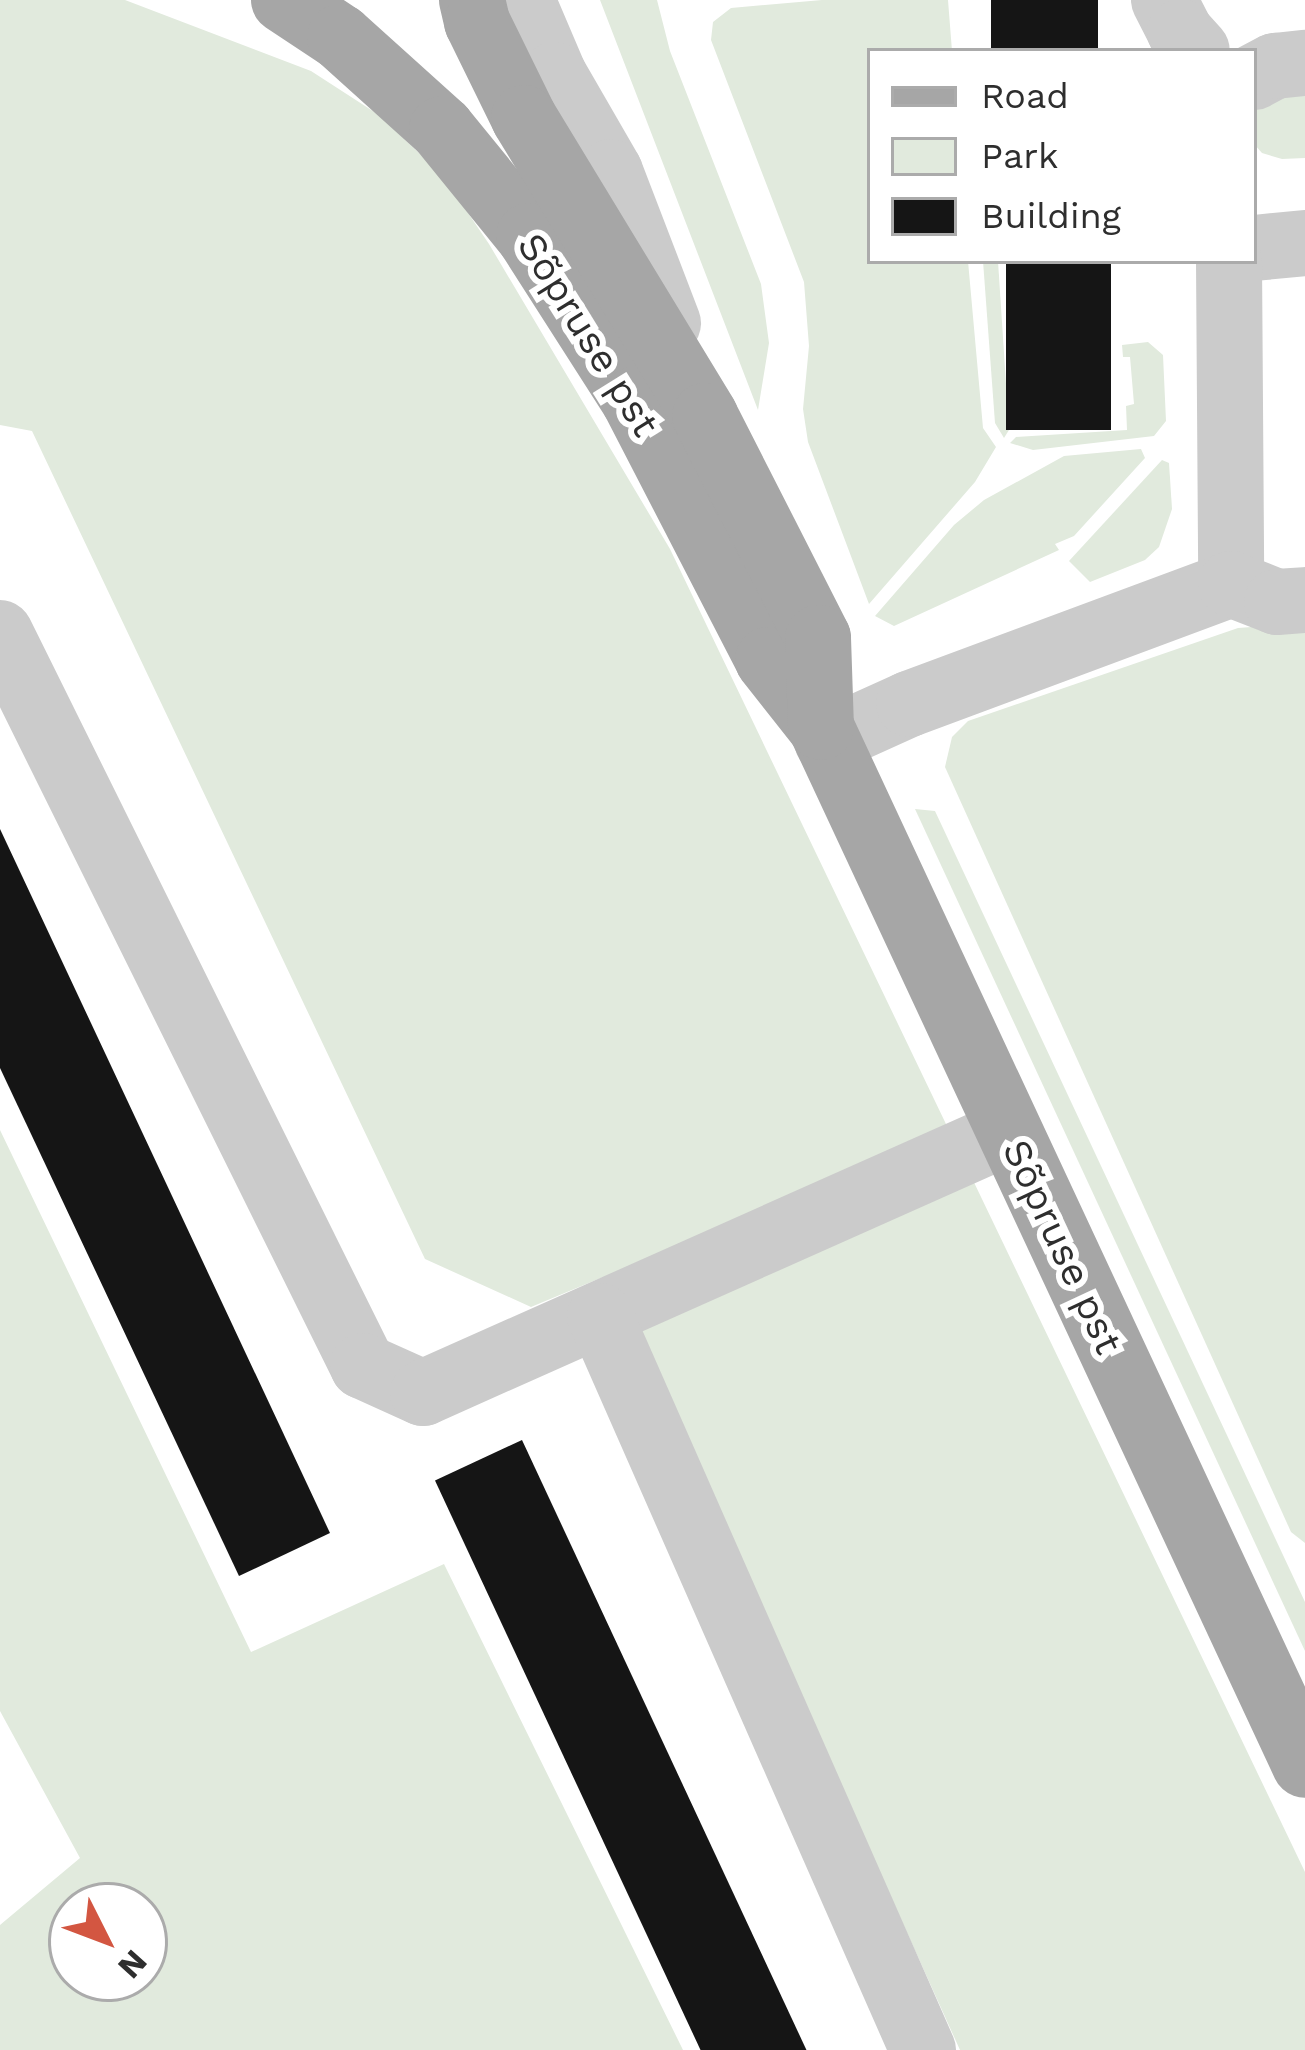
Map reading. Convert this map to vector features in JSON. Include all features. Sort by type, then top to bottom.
[{"type":"main road","name":"Sõpruse pst","points":[[284,0],[340,37],[442,129],[529,236],[634,400],[768,660],[824,734],[1305,1765]]},
{"type":"main road","name":"Sõpruse pst","points":[[472,0],[477,22],[524,118],[704,416],[818,638],[824,734]]},
{"type":"street","points":[[522,0],[554,74],[610,172],[704,416]]},
{"type":"street","points":[[1164,0],[1194,48]]},
{"type":"street","points":[[1257,75],[1275,66],[1305,63]]},
{"type":"street","points":[[1257,248],[1305,243]]},
{"type":"street","points":[[1229,264],[1231,584]]},
{"type":"street","points":[[824,734],[1231,584],[1277,602],[1305,600]]},
{"type":"street","points":[[0,633],[363,1366],[423,1393],[1009,1132]]},
{"type":"street","points":[[600,1316],[923,2050]]},
{"type":"green space","points":[[0,0],[125,0],[311,71],[379,115],[443,176],[489,244],[670,549],[1305,1872],[1305,2050],[960,2050],[649,1361],[603,1277],[531,1307],[425,1259],[32,431],[0,425]]},
{"type":"green space","points":[[600,0],[657,0],[670,51],[761,284],[769,343],[758,410]]},
{"type":"green space","points":[[822,0],[948,0],[952,48],[867,48],[867,264],[968,264],[983,428],[996,447],[975,482],[869,604],[808,442],[803,409],[809,346],[804,282],[711,40],[713,22],[731,8]]},
{"type":"green space","points":[[1305,85],[1305,158],[1282,159],[1257,147],[1257,99]]},
{"type":"green space","points":[[983,264],[998,264],[1009,430],[1004,438],[995,423]]},
{"type":"green space","points":[[1148,342],[1163,355],[1166,421],[1154,436],[1033,450],[1010,443],[1016,437],[1127,430],[1126,406],[1134,404],[1130,357],[1123,357],[1122,345]]},
{"type":"green space","points":[[1141,449],[1145,458],[1074,536],[1055,544],[1059,550],[894,626],[875,616],[954,525],[984,500],[1064,456]]},
{"type":"green space","points":[[1162,460],[1169,463],[1172,509],[1159,547],[1145,560],[1090,582],[1069,561]]},
{"type":"green space","points":[[1305,623],[1305,1543],[1291,1532],[945,767],[952,737],[968,721],[1238,628]]},
{"type":"green space","points":[[915,809],[935,811],[1305,1602],[1305,1651]]},
{"type":"green space","points":[[0,1130],[251,1652],[444,1564],[683,2050],[0,2050],[0,1925],[48,1885],[48,2002],[168,2002],[168,1882],[51,1882],[80,1858],[0,1711]]},
{"type":"building","points":[[991,0],[1098,0],[1098,48],[991,48]]},
{"type":"building","points":[[1006,264],[1111,264],[1111,430],[1006,430]]},
{"type":"building","points":[[0,829],[330,1533],[239,1576],[0,1068]]},
{"type":"building","points":[[522,1440],[806,2050],[701,2050],[435,1481]]}]
